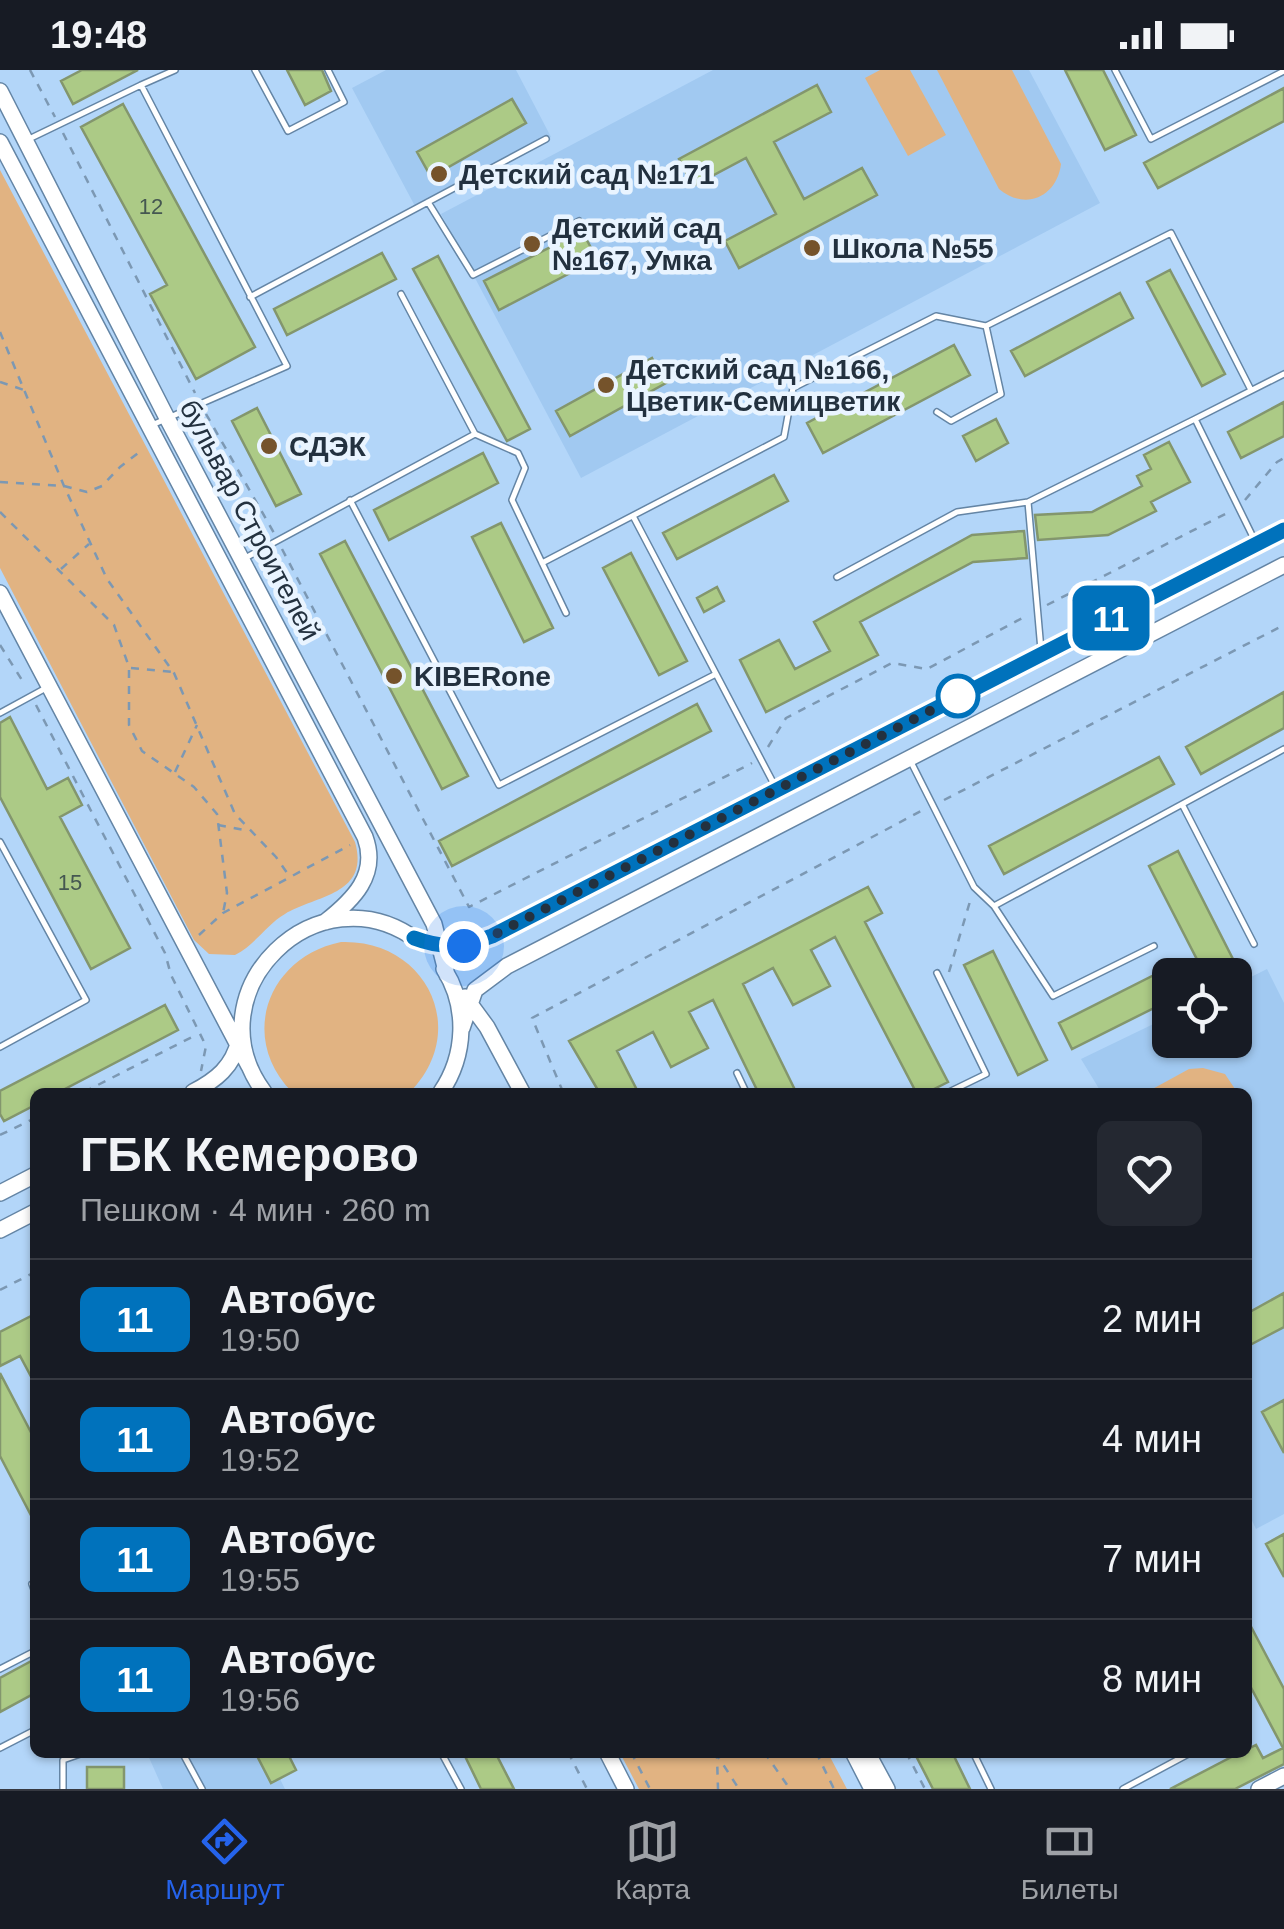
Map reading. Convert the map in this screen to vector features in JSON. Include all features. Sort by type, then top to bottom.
[{"type":"main road","name":"бульвар Строителей","points":[[0,91],[434,924],[462,1028]]},
{"type":"main road","name":"бульвар Строителей","points":[[0,142],[368,846],[369,864],[360,889],[325,922]]},
{"type":"main road","points":[[199,1088],[218,1078],[235,1055],[250,986],[267,959],[294,934],[325,922],[362,920],[381,923],[442,946],[464,946],[492,936],[1284,530]]},
{"type":"main road","points":[[443,1088],[458,1057],[469,1001],[485,980],[507,966],[1284,565]]},
{"type":"main road","points":[[0,594],[262,1088]]},
{"type":"main road","points":[[414,938],[469,1001],[520,1088]]},
{"type":"main road","points":[[242,1022],[249,1066]]},
{"type":"main road","points":[[0,1193],[30,1178]]},
{"type":"main road","points":[[0,1230],[30,1215]]},
{"type":"main road","points":[[610,1758],[624,1788]]},
{"type":"main road","points":[[856,1758],[872,1789]]},
{"type":"main road","points":[[870,1758],[886,1789]]},
{"type":"main road","points":[[1260,1789],[1284,1776]]},
{"type":"lane","points":[[26,140],[175,70]]},
{"type":"lane","points":[[255,70],[288,130],[344,102],[328,70]]},
{"type":"lane","points":[[1115,70],[1151,138],[1284,71]]},
{"type":"lane","points":[[141,85],[287,366],[148,427]]},
{"type":"lane","points":[[250,296],[546,139]]},
{"type":"lane","points":[[428,202],[474,275],[579,221]]},
{"type":"lane","points":[[542,563],[784,438],[793,388],[936,316],[986,326],[1170,234],[1251,390]]},
{"type":"lane","points":[[401,294],[475,434],[518,453],[525,468],[512,500],[566,613]]},
{"type":"lane","points":[[938,412],[951,421],[1001,394],[986,326]]},
{"type":"lane","points":[[837,576],[957,512],[1028,502],[1284,374]]},
{"type":"lane","points":[[1194,418],[1256,544]]},
{"type":"lane","points":[[243,559],[475,434]]},
{"type":"lane","points":[[350,500],[499,785],[716,674]]},
{"type":"lane","points":[[1028,502],[1041,653]]},
{"type":"lane","points":[[633,516],[777,791]]},
{"type":"lane","points":[[0,713],[50,686]]},
{"type":"lane","points":[[994,906],[1284,749]]},
{"type":"lane","points":[[910,759],[974,886],[994,906],[1054,996],[1154,946]]},
{"type":"lane","points":[[1183,806],[1254,944]]},
{"type":"lane","points":[[0,842],[86,1000],[0,1047]]},
{"type":"lane","points":[[937,973],[986,1074],[957,1088]]},
{"type":"lane","points":[[737,1073],[744,1088]]},
{"type":"lane","points":[[0,1669],[30,1654]]},
{"type":"lane","points":[[0,1748],[30,1733]]},
{"type":"lane","points":[[63,1789],[63,1760],[69,1758]]},
{"type":"lane","points":[[185,1758],[202,1789]]},
{"type":"lane","points":[[444,1758],[461,1789]]},
{"type":"lane","points":[[976,1758],[992,1789]]},
{"type":"lane","points":[[1124,1789],[1181,1758]]},
{"type":"path","points":[[30,70],[200,404],[279,542],[470,907],[760,758],[786,718],[892,662],[927,669],[1239,506],[1284,458]]},
{"type":"path","points":[[0,332],[107,578],[174,672],[235,814],[290,877]]},
{"type":"path","points":[[0,382],[25,390]]},
{"type":"path","points":[[0,482],[64,486],[86,492],[102,486],[145,448]]},
{"type":"path","points":[[0,512],[114,624],[129,668],[128,725],[142,751],[194,788],[216,814],[228,893],[223,913]]},
{"type":"path","points":[[60,570],[90,543]]},
{"type":"path","points":[[561,1088],[532,1018],[1284,625]]},
{"type":"path","points":[[0,645],[32,696],[166,953],[171,975],[206,1046],[200,1072]]},
{"type":"path","points":[[129,668],[174,672]]},
{"type":"path","points":[[174,773],[197,725]]},
{"type":"path","points":[[218,826],[251,831]]},
{"type":"path","points":[[194,940],[223,913],[355,842]]},
{"type":"path","points":[[944,988],[974,886]]},
{"type":"path","points":[[171,975],[176,966]]},
{"type":"path","points":[[92,1088],[200,1033]]},
{"type":"path","points":[[0,1136],[30,1121]]},
{"type":"path","points":[[0,1290],[30,1275]]},
{"type":"path","points":[[571,1758],[587,1789]]},
{"type":"path","points":[[634,1758],[650,1789]]},
{"type":"path","points":[[715,1758],[718,1789]]},
{"type":"path","points":[[718,1758],[739,1789]]},
{"type":"path","points":[[768,1758],[790,1789]]},
{"type":"path","points":[[819,1758],[834,1789]]},
{"type":"path","points":[[909,1758],[925,1789]]},
{"type":"shaded area","name":"Детский сад №171","points":[[386,70],[516,70],[551,137],[416,208],[352,88]]},
{"type":"shaded area","name":"Школа №55","points":[[713,70],[1029,70],[1100,203],[581,478],[441,214]]},
{"type":"shaded area","points":[[880,70],[910,70],[946,135],[908,156],[865,78]]},
{"type":"shaded area","points":[[937,70],[1012,70],[1061,164],[1046,192],[1019,199],[999,189]]},
{"type":"shaded area","points":[[0,170],[355,842],[358,860],[348,883],[285,914],[235,955],[209,954],[194,940],[0,568]]},
{"type":"shaded area","points":[[341,942],[371,945],[396,955],[416,972],[430,993],[437,1017],[437,1042],[428,1068],[413,1088],[289,1088],[276,1070],[267,1047],[265,1024],[269,1002],[279,982],[295,964],[316,950]]},
{"type":"shaded area","points":[[1267,969],[1284,1003],[1284,1514],[1256,1529],[1252,1520],[1252,1088],[1099,1088],[1081,1059],[1152,1025],[1152,1058],[1252,1058],[1252,976]]},
{"type":"shaded area","points":[[1189,1069],[1225,1074],[1234,1088],[1154,1088]]},
{"type":"shaded area","points":[[149,1758],[270,1758],[285,1789],[163,1789]]},
{"type":"shaded area","points":[[623,1758],[831,1758],[847,1789],[639,1789]]},
{"type":"building","points":[[82,70],[138,70],[73,104],[61,81]]},
{"type":"building","points":[[287,70],[322,70],[331,91],[305,105]]},
{"type":"building","points":[[1065,70],[1103,70],[1136,135],[1105,150]]},
{"type":"building","points":[[817,85],[831,112],[774,142],[804,199],[862,168],[877,195],[739,268],[725,241],[776,214],[746,158],[693,186],[679,159]]},
{"type":"building","points":[[1284,88],[1284,121],[1158,188],[1144,163]]},
{"type":"building","points":[[512,99],[526,123],[431,177],[417,152]]},
{"type":"building","points":[[123,104],[255,347],[196,379],[150,294],[167,285],[81,127]]},
{"type":"building","points":[[582,231],[597,259],[499,310],[484,281]]},
{"type":"building","points":[[382,253],[396,279],[287,335],[274,309]]},
{"type":"building","points":[[438,256],[530,429],[507,441],[413,269]]},
{"type":"building","points":[[1170,270],[1225,374],[1202,386],[1147,282]]},
{"type":"building","points":[[1120,293],[1133,318],[1025,376],[1011,351]]},
{"type":"building","points":[[954,345],[970,375],[823,453],[807,423]]},
{"type":"building","points":[[652,358],[666,383],[570,436],[556,411]]},
{"type":"building","points":[[1284,402],[1284,436],[1241,458],[1228,432]]},
{"type":"building","points":[[257,408],[301,494],[276,506],[232,421]]},
{"type":"building","points":[[996,419],[1008,443],[976,461],[963,436]]},
{"type":"building","points":[[1169,442],[1190,482],[1151,502],[1156,511],[1108,535],[1038,540],[1035,515],[1092,512],[1142,486],[1137,476],[1151,469],[1144,455]]},
{"type":"building","points":[[483,453],[498,483],[389,540],[374,510]]},
{"type":"building","points":[[774,475],[788,501],[677,559],[663,533]]},
{"type":"building","points":[[501,523],[553,628],[524,642],[472,537]]},
{"type":"building","points":[[1024,531],[1027,558],[973,562],[860,622],[878,655],[766,712],[740,660],[779,640],[795,669],[830,651],[814,622],[972,535]]},
{"type":"building","points":[[345,541],[468,776],[442,789],[320,554]]},
{"type":"building","points":[[631,553],[687,661],[659,675],[603,568]]},
{"type":"building","points":[[717,587],[724,601],[704,612],[697,598]]},
{"type":"building","points":[[1284,692],[1284,728],[1201,774],[1186,747]]},
{"type":"building","points":[[697,704],[711,731],[452,866],[439,841]]},
{"type":"building","points":[[10,717],[47,789],[68,778],[82,805],[60,817],[130,948],[91,969],[0,797],[0,723]]},
{"type":"building","points":[[1159,757],[1174,784],[1004,874],[989,846]]},
{"type":"building","points":[[1178,851],[1232,958],[1196,958],[1149,866]]},
{"type":"building","points":[[868,887],[882,913],[865,922],[948,1082],[936,1088],[914,1088],[835,937],[811,950],[830,986],[793,1005],[773,968],[743,984],[794,1088],[756,1088],[713,1000],[689,1012],[708,1048],[671,1067],[653,1032],[617,1051],[636,1088],[597,1088],[569,1041]]},
{"type":"building","points":[[993,951],[1047,1060],[1018,1075],[964,965]]},
{"type":"building","points":[[1152,976],[1152,1009],[1072,1049],[1059,1023]]},
{"type":"building","points":[[165,1005],[178,1030],[67,1088],[30,1088],[30,1108],[4,1121],[0,1114],[0,1091]]},
{"type":"building","points":[[1284,1293],[1284,1327],[1252,1344],[1252,1311]]},
{"type":"building","points":[[30,1317],[30,1375],[20,1356],[0,1366],[0,1332]]},
{"type":"building","points":[[0,1373],[30,1430],[30,1513],[0,1456]]},
{"type":"building","points":[[1284,1400],[1284,1453],[1262,1412]]},
{"type":"building","points":[[1284,1534],[1284,1577],[1266,1544]]},
{"type":"building","points":[[1252,1629],[1284,1689],[1284,1764],[1235,1789],[1170,1789],[1229,1758],[1252,1758],[1252,1747],[1256,1745],[1263,1758],[1283,1748],[1252,1690]]},
{"type":"building","points":[[30,1662],[30,1696],[0,1712],[0,1678]]},
{"type":"building","points":[[258,1758],[290,1758],[296,1770],[271,1783]]},
{"type":"building","points":[[466,1758],[498,1758],[514,1789],[481,1789]]},
{"type":"building","points":[[917,1758],[955,1758],[970,1789],[933,1789]]},
{"type":"building","points":[[87,1767],[124,1767],[124,1789],[87,1789]]},
{"type":"bus line","name":"11","points":[[414,938],[448,947],[492,936],[1284,530]]},
{"type":"place","name":"Детский сад №171","points":[[439,174]]},
{"type":"place","name":"Детский сад №167, Умка","points":[[532,244]]},
{"type":"place","name":"Школа №55","points":[[812,248]]},
{"type":"place","name":"Детский сад №166, Цветик-Семицветик","points":[[606,385]]},
{"type":"place","name":"СДЭК","points":[[269,446]]},
{"type":"place","name":"KIBERone","points":[[394,676]]},
{"type":"route","points":[[464,946],[492,936],[961,695],[958,696]]}]
